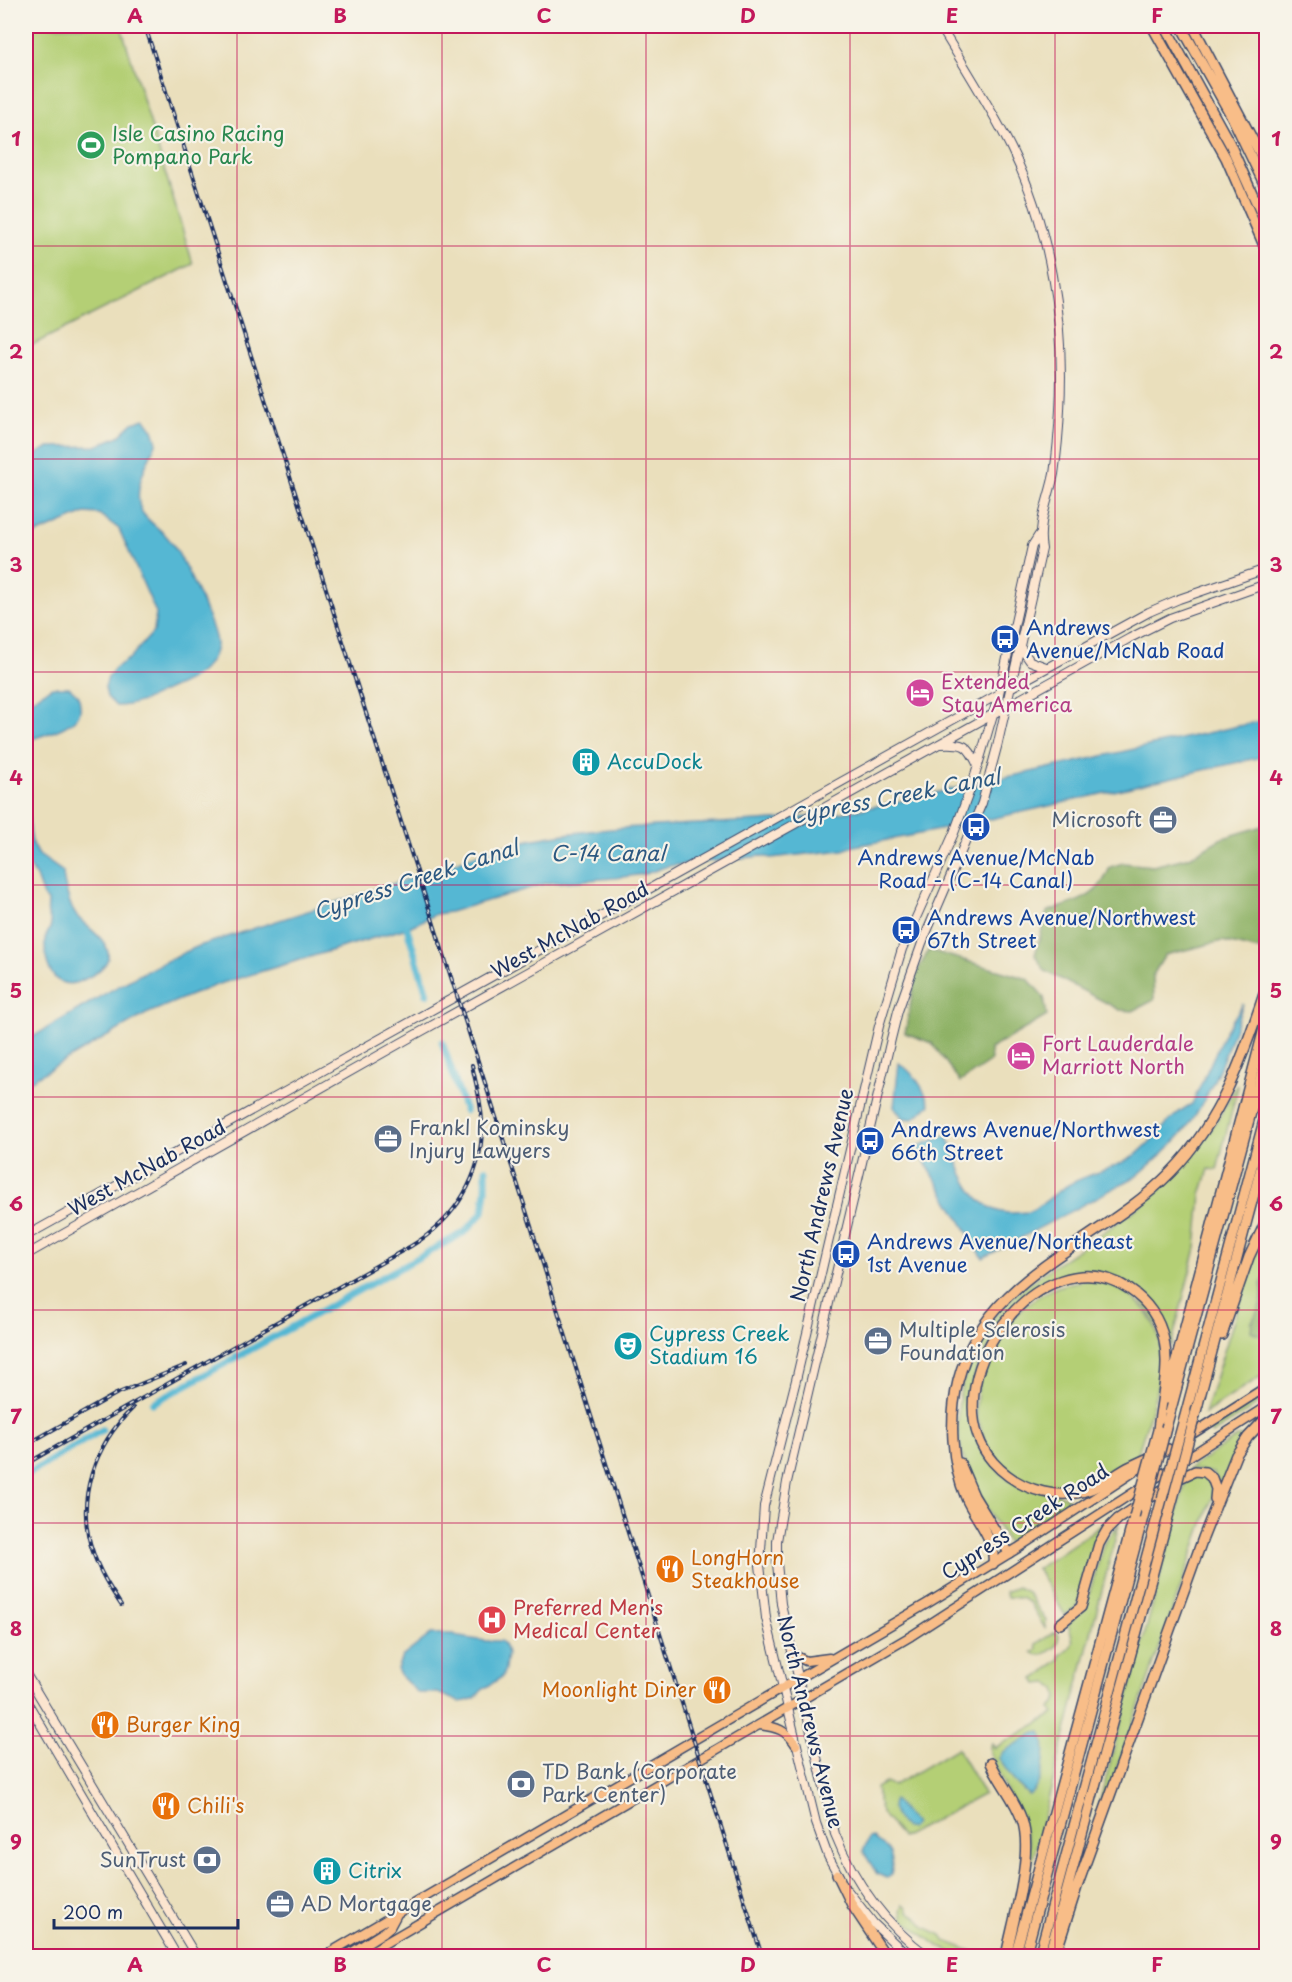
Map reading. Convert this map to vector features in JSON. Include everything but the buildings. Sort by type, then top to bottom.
[{"type":"highway","points":[[1152,26],[1226,158],[1266,250]]},
{"type":"highway","points":[[1165,26],[1230,144],[1266,224]]},
{"type":"highway","points":[[1181,26],[1232,117],[1266,188]]},
{"type":"highway","points":[[1193,26],[1266,165]]},
{"type":"highway","points":[[993,1564],[993,1547],[964,1492],[958,1474],[953,1422],[956,1389],[966,1357],[982,1326],[1012,1292],[1136,1204],[1187,1155],[1229,1090],[1266,988]]},
{"type":"highway","points":[[1015,1956],[1266,1021]]},
{"type":"highway","points":[[1025,1956],[1266,1057]]},
{"type":"highway","points":[[1039,1956],[1266,1113]]},
{"type":"highway","points":[[1048,1956],[1266,1149]]},
{"type":"highway","points":[[1209,1365],[1229,1318],[1253,1247],[1266,1221]]},
{"type":"highway","points":[[1158,1430],[1166,1361],[1163,1334],[1154,1315],[1140,1297],[1127,1287],[1104,1278],[1078,1276],[1062,1280],[1033,1296],[1011,1315],[995,1336],[976,1377],[973,1417],[982,1446],[1004,1472],[1017,1482],[1032,1489],[1059,1494],[1084,1491],[1168,1449]]},
{"type":"highway","points":[[1055,1956],[1203,1538],[1236,1455],[1248,1437],[1266,1418]]},
{"type":"highway","points":[[956,1455],[974,1497],[1014,1551]]},
{"type":"highway","points":[[1060,1624],[1081,1607],[1099,1544],[1111,1526],[1180,1478],[1198,1471],[1210,1476],[1216,1489],[1203,1538]]},
{"type":"highway","points":[[991,1763],[1019,1812],[1026,1842],[1025,1859],[1005,1956]]},
{"type":"highway","points":[[837,1874],[852,1905],[886,1956]]},
{"type":"main road","name":"North Andrews Avenue","points":[[928,1956],[902,1936],[883,1915],[856,1876],[840,1847],[830,1818],[792,1654],[781,1604],[777,1563],[780,1518],[787,1482],[898,1011],[922,944],[972,829],[990,776],[1042,549],[1040,535],[1053,474],[1060,412],[1062,377],[1053,284],[1032,200],[1012,150],[992,112],[940,26]]},
{"type":"main road","name":"North Andrews Avenue","points":[[908,1956],[874,1924],[837,1874],[816,1823],[766,1618],[761,1582],[760,1541],[764,1506],[889,987],[902,949],[954,833],[974,780],[999,694],[1032,546],[1040,535]]},
{"type":"main road","name":"West McNab Road","points":[[26,1236],[1116,628],[1161,607],[1266,568]]},
{"type":"main road","name":"West McNab Road","points":[[26,1255],[413,1036],[1160,622],[1266,584]]},
{"type":"main road","points":[[1020,647],[1030,661],[1046,667]]},
{"type":"main road","points":[[938,744],[965,746],[972,753],[978,766]]},
{"type":"main road","points":[[838,784],[844,796]]},
{"type":"main road","points":[[407,1024],[413,1036]]},
{"type":"main road","name":"Cypress Creek Road","points":[[324,1956],[993,1564],[1266,1387]]},
{"type":"main road","name":"Cypress Creek Road","points":[[363,1956],[911,1636],[1266,1407]]},
{"type":"main road","points":[[1014,1551],[1027,1561]]},
{"type":"main road","points":[[1014,1551],[1017,1568]]},
{"type":"main road","points":[[792,1654],[806,1661],[835,1657]]},
{"type":"main road","points":[[26,1674],[196,1956]]},
{"type":"main road","points":[[26,1700],[177,1956]]},
{"type":"main road","points":[[759,1725],[783,1730],[796,1745]]},
{"type":"main road","points":[[346,1956],[390,1927],[398,1913]]},
{"type":"green space","name":"Isle Casino Racing Pompano Park","points":[[26,26],[121,26],[193,264],[26,348]]},
{"type":"green space","points":[[1266,825],[1266,925],[1259,950],[1222,941],[1165,955],[1153,975],[1154,1000],[1133,1011],[1120,1010],[1045,971],[1035,955],[1047,912],[1077,902],[1092,893],[1105,878],[1110,867],[1123,863],[1153,866],[1190,857],[1220,839]]},
{"type":"green space","points":[[929,950],[1028,979],[1044,997],[1047,1016],[990,1049],[991,1061],[960,1082],[932,1043],[905,1033],[916,973]]},
{"type":"green space","points":[[1238,1086],[1217,1170],[1209,1169],[1201,1195],[1196,1248],[1171,1346],[1133,1287],[1112,1277],[1079,1272],[1062,1276],[1045,1284],[1028,1296],[979,1361],[971,1388],[970,1416],[979,1446],[986,1458],[1006,1478],[1067,1497],[1066,1505],[1008,1543],[974,1484],[959,1440],[960,1393],[980,1339],[992,1319],[1017,1294],[1155,1194],[1201,1144],[1220,1116]]},
{"type":"green space","points":[[1266,1231],[1266,1275],[1261,1284],[1262,1300],[1251,1323],[1262,1336],[1266,1333],[1266,1373],[1204,1414],[1254,1257]]},
{"type":"green space","points":[[1266,1275],[1266,1333],[1262,1336],[1251,1331],[1253,1319],[1262,1299],[1261,1284]]},
{"type":"green space","points":[[1087,1280],[1116,1288],[1129,1295],[1149,1315],[1160,1343],[1158,1383],[1137,1457],[1091,1484],[1067,1488],[1067,1491],[1052,1490],[1031,1484],[1018,1477],[995,1458],[985,1440],[977,1416],[978,1392],[987,1361],[1002,1332],[1012,1319],[1023,1308],[1048,1291]]},
{"type":"green space","points":[[1265,1394],[1266,1399],[1212,1434],[1209,1430]]},
{"type":"green space","points":[[1237,1437],[1244,1437],[1222,1482],[1219,1482],[1213,1473],[1189,1469]]},
{"type":"green space","points":[[1197,1475],[1209,1482],[1213,1495],[1101,1814],[1097,1812],[1186,1480]]},
{"type":"green space","points":[[1106,1522],[1096,1541],[1079,1603],[1075,1609],[1065,1615],[1037,1569]]},
{"type":"green space","points":[[1119,1524],[1027,1882],[1025,1881],[1029,1842],[990,1753],[990,1746],[992,1743],[995,1748],[1054,1714],[1051,1709],[1058,1698],[1056,1689],[1048,1683],[1037,1684],[1034,1679],[1060,1659],[1059,1656],[1071,1646],[1073,1639],[1068,1624],[1085,1608],[1104,1543]],"holes":[[[1041,1732],[1043,1757],[1041,1773],[1028,1795],[1014,1781],[999,1758],[1028,1737]]]},
{"type":"green space","points":[[1017,1587],[1027,1592],[1046,1621],[1045,1628],[1030,1603],[1021,1598],[1007,1597],[1005,1592]]},
{"type":"green space","points":[[1053,1633],[1059,1636],[1056,1646],[1041,1655],[1032,1652],[1037,1649],[1036,1644]]},
{"type":"green space","points":[[957,1748],[984,1794],[902,1838],[881,1812],[876,1788],[886,1782],[893,1786]]},
{"type":"green space","points":[[903,1904],[925,1927],[942,1935],[945,1941],[974,1952],[981,1952],[986,1956],[958,1956],[937,1945],[904,1920],[901,1910]]},
{"type":"water","points":[[145,419],[153,430],[157,442],[142,476],[138,495],[139,504],[145,516],[173,545],[205,608],[216,646],[208,665],[193,678],[141,701],[116,706],[107,697],[105,687],[108,677],[115,668],[130,658],[154,631],[156,613],[119,529],[99,514],[85,513],[26,538],[26,472],[38,453],[49,447],[96,446],[119,436],[133,423]]},
{"type":"water","points":[[52,687],[69,687],[79,696],[78,717],[73,722],[48,734],[26,741],[26,703]]},
{"type":"water","name":"C-14 Canal","points":[[1266,720],[1266,756],[1009,815],[843,850],[668,866],[645,874],[547,883],[450,912],[436,914],[407,928],[219,984],[186,997],[146,1014],[26,1083],[26,1041],[154,967],[199,946],[495,849],[530,840],[605,829],[757,821],[849,811]]},
{"type":"water","points":[[26,784],[30,795],[27,809],[32,843],[39,855],[63,872],[67,894],[74,912],[102,940],[108,951],[107,961],[102,968],[74,983],[58,981],[46,959],[45,938],[51,924],[48,901],[43,896],[26,860]]},
{"type":"water","points":[[1243,1004],[1227,1050],[1207,1095],[1185,1130],[1172,1144],[1137,1176],[983,1258],[916,1147],[947,1135],[962,1174],[969,1186],[987,1206],[1000,1211],[1028,1212],[1070,1184],[1134,1156],[1169,1121],[1192,1104],[1225,1032]]},
{"type":"water","points":[[899,1063],[918,1081],[930,1105],[913,1119],[903,1118],[894,1107]]},
{"type":"water","points":[[431,1634],[454,1634],[459,1637],[501,1641],[507,1653],[502,1677],[482,1690],[475,1698],[466,1701],[459,1702],[438,1693],[418,1693],[397,1669],[402,1657]]},
{"type":"water","points":[[1041,1732],[1044,1747],[1043,1765],[1038,1783],[1029,1795],[1014,1781],[999,1759],[1003,1752],[1035,1733]]},
{"type":"water","points":[[894,1800],[915,1824],[910,1828],[905,1828],[895,1815],[892,1807]]},
{"type":"water","points":[[873,1837],[888,1850],[891,1856],[892,1871],[887,1878],[877,1874],[863,1851],[869,1838]]},
{"type":"waterway","points":[[407,928],[427,994]]},
{"type":"waterway","points":[[442,1042],[465,1111]]},
{"type":"waterway","points":[[153,1403],[465,1232],[483,1212],[486,1169]]},
{"type":"waterway","points":[[26,1475],[102,1430]]},
{"type":"railway","points":[[145,26],[523,1201],[762,1956]]},
{"type":"railway","points":[[26,1464],[411,1246],[441,1223],[463,1195],[478,1161],[482,1117],[472,1065]]},
{"type":"railway","points":[[26,1445],[116,1394],[186,1365]]},
{"type":"railway","points":[[121,1605],[95,1559],[88,1532],[87,1493],[92,1474],[108,1438],[133,1408]]},
{"type":"place","name":"Isle Casino Racing Pompano Park","points":[[91,145]]},
{"type":"place","name":"Andrews Avenue/McNab Road","points":[[1005,639]]},
{"type":"place","name":"Extended Stay America","points":[[920,693]]},
{"type":"place","name":"AccuDock","points":[[586,762]]},
{"type":"place","name":"Microsoft","points":[[1163,820]]},
{"type":"place","name":"Andrews Avenue/McNab Road - (C-14 Canal)","points":[[976,827]]},
{"type":"place","name":"Andrews Avenue/Northwest 67th Street","points":[[906,930]]},
{"type":"place","name":"Fort Lauderdale Marriott North","points":[[1021,1056]]},
{"type":"place","name":"Frankl Kominsky Injury Lawyers","points":[[388,1139]]},
{"type":"place","name":"Andrews Avenue/Northwest 66th Street","points":[[870,1141]]},
{"type":"place","name":"Andrews Avenue/Northeast 1st Avenue","points":[[846,1254]]},
{"type":"place","name":"Multiple Sclerosis Foundation","points":[[878,1341]]},
{"type":"place","name":"Cypress Creek Stadium 16","points":[[628,1346]]},
{"type":"place","name":"LongHorn Steakhouse","points":[[670,1569]]},
{"type":"place","name":"Preferred Men's Medical Center","points":[[492,1620]]},
{"type":"place","name":"Moonlight Diner","points":[[717,1690]]},
{"type":"place","name":"Burger King","points":[[105,1725]]},
{"type":"place","name":"TD Bank (Corporate Park Center)","points":[[521,1784]]},
{"type":"place","name":"Chili's","points":[[166,1806]]},
{"type":"place","name":"SunTrust","points":[[207,1860]]},
{"type":"place","name":"Citrix","points":[[327,1871]]},
{"type":"place","name":"AD Mortgage","points":[[280,1904]]},
{"type":"water label","name":"Cypress Creek Canal","points":[[895,797]]},
{"type":"water label","name":"Cypress Creek Canal","points":[[416,880]]}]
